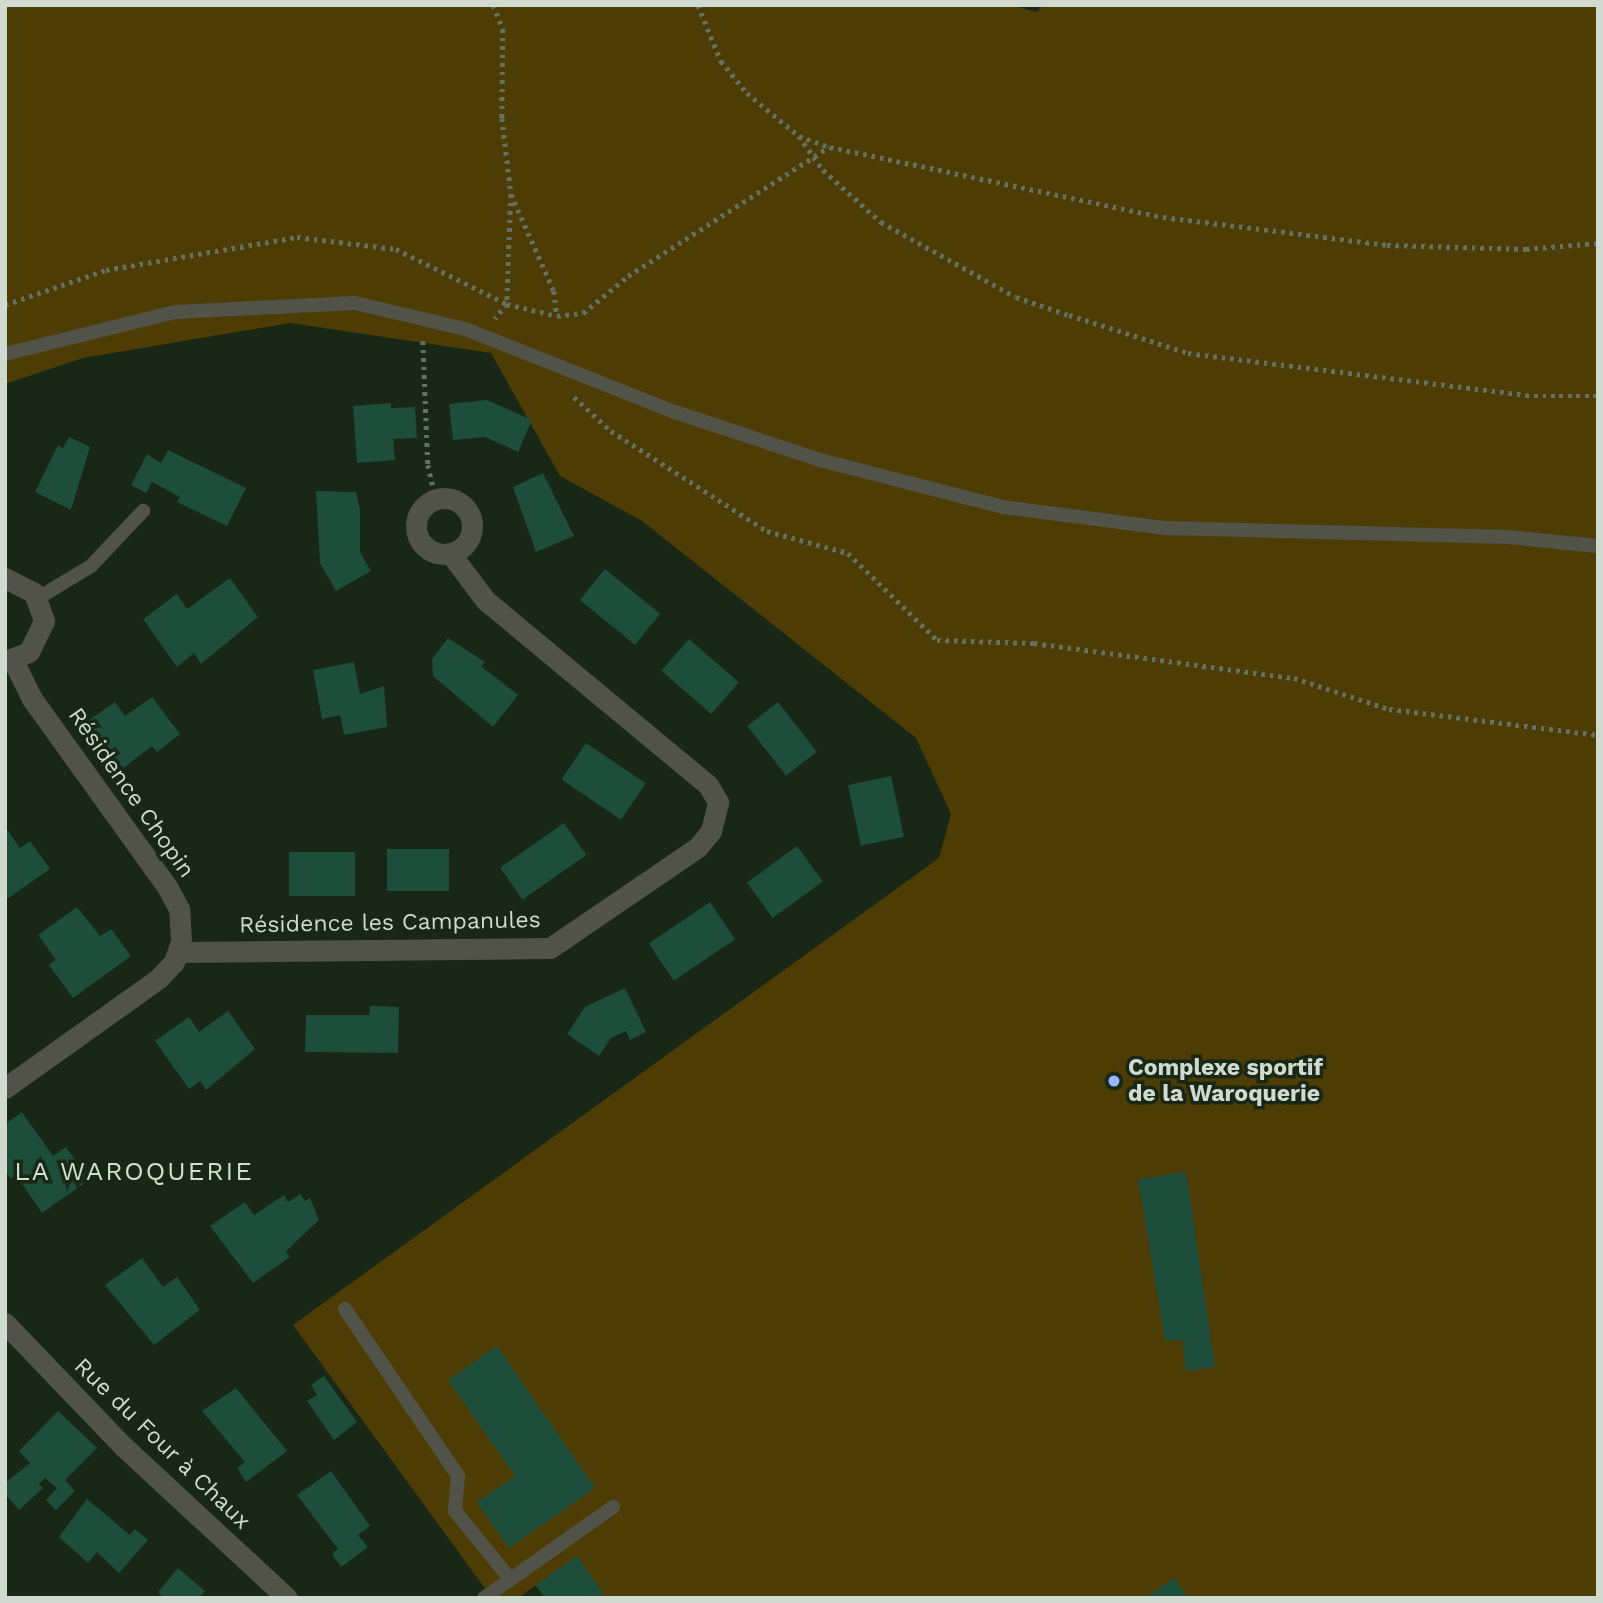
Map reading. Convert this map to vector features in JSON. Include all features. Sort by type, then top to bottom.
[{"type":"street","points":[[436,499],[457,502],[470,519],[467,540],[450,553],[431,551],[416,533],[421,510],[436,499]]},
{"type":"street","name":"Résidence les Campanules","points":[[179,952],[550,948],[698,847],[711,831],[718,802],[708,785],[486,601],[450,553]]},
{"type":"street","points":[[5,578],[26,586],[38,598],[42,632],[29,652],[9,660]]},
{"type":"street","name":"Résidence Chopin","points":[[9,660],[32,699],[174,899],[181,920],[179,952]]},
{"type":"street","points":[[5,1088],[159,978],[179,952]]},
{"type":"street","name":"Rue du Four à Chaux","points":[[5,1323],[124,1447],[288,1598]]},
{"type":"lane","points":[[5,354],[103,326],[202,309],[327,302],[422,316],[481,335],[549,363],[820,460],[1003,507],[1164,528],[1508,537],[1598,546]]},
{"type":"lane","points":[[38,598],[91,566],[143,511]]},
{"type":"lane","points":[[345,1309],[458,1476],[455,1511],[510,1579]]},
{"type":"lane","points":[[484,1598],[613,1507]]},
{"type":"path","points":[[481,335],[507,304],[511,194],[502,118],[503,29],[493,5]]},
{"type":"path","points":[[698,5],[721,61],[747,93],[799,135],[813,154],[881,222],[1017,297],[1188,353],[1534,396],[1598,396]]},
{"type":"path","points":[[799,135],[830,147],[1163,217],[1387,245],[1526,249],[1598,243]]},
{"type":"path","points":[[5,305],[106,270],[297,237],[396,249],[507,304],[557,316],[583,313],[628,275],[813,154],[830,147]]},
{"type":"path","points":[[511,194],[554,291],[557,316]]},
{"type":"path","points":[[422,316],[428,465],[436,499]]},
{"type":"path","points":[[549,363],[578,402],[611,431],[767,531],[848,553],[937,640],[1034,643],[1294,678],[1389,709],[1598,735]]},
{"type":"shaded area","points":[[5,5],[1011,5],[1037,12],[1042,5],[1598,5],[1598,1598],[545,1598],[535,1585],[519,1598],[492,1598],[293,1325],[939,858],[951,814],[916,738],[642,521],[560,476],[491,353],[290,323],[83,358],[5,384]]},
{"type":"building","points":[[487,400],[532,420],[518,452],[485,437],[453,440],[449,404]]},
{"type":"building","points":[[391,403],[391,408],[415,407],[417,438],[393,439],[395,460],[357,463],[353,406]]},
{"type":"building","points":[[69,437],[90,447],[71,510],[35,492],[58,445],[63,448]]},
{"type":"building","points":[[168,450],[246,488],[227,526],[177,502],[180,497],[152,482],[146,493],[131,485],[147,454],[161,463]]},
{"type":"building","points":[[543,473],[574,536],[536,552],[513,487]]},
{"type":"building","points":[[316,491],[356,492],[360,509],[360,552],[371,571],[336,591],[320,563]]},
{"type":"building","points":[[605,569],[660,614],[635,645],[580,600]]},
{"type":"building","points":[[230,578],[258,617],[201,664],[194,653],[177,667],[143,619],[177,594],[187,609]]},
{"type":"building","points":[[448,638],[485,662],[481,666],[518,695],[493,727],[433,676],[432,659]]},
{"type":"building","points":[[689,639],[739,682],[711,714],[661,671]]},
{"type":"building","points":[[354,662],[360,694],[384,686],[387,727],[344,735],[340,715],[322,719],[313,670]]},
{"type":"building","points":[[152,697],[180,734],[157,752],[152,746],[117,773],[82,725],[115,702],[125,716]]},
{"type":"building","points":[[778,702],[817,752],[786,776],[747,726]]},
{"type":"building","points":[[586,743],[646,783],[621,820],[561,779]]},
{"type":"building","points":[[891,776],[904,837],[861,846],[848,785]]},
{"type":"building","points":[[564,823],[586,855],[522,900],[500,868]]},
{"type":"building","points":[[5,827],[20,848],[30,841],[50,869],[7,899]]},
{"type":"building","points":[[797,846],[823,882],[773,918],[747,882]]},
{"type":"building","points":[[387,849],[449,849],[449,891],[387,891]]},
{"type":"building","points":[[289,852],[355,852],[355,896],[289,896]]},
{"type":"building","points":[[710,902],[735,939],[674,981],[649,943]]},
{"type":"building","points":[[77,907],[100,936],[111,929],[131,956],[73,998],[49,965],[56,960],[38,935]]},
{"type":"building","points":[[625,988],[646,1032],[630,1040],[626,1031],[611,1038],[599,1056],[567,1034],[585,1007]]},
{"type":"building","points":[[370,1006],[399,1007],[398,1053],[305,1052],[306,1015],[369,1015]]},
{"type":"building","points":[[228,1011],[255,1049],[206,1090],[200,1081],[189,1089],[155,1041],[189,1017],[199,1032]]},
{"type":"building","points":[[22,1112],[53,1156],[66,1147],[89,1180],[42,1213],[16,1175],[11,1179],[5,1171],[5,1124]]},
{"type":"building","points":[[1186,1172],[1215,1367],[1186,1371],[1182,1339],[1165,1341],[1138,1179]]},
{"type":"building","points":[[300,1194],[305,1201],[310,1198],[319,1220],[286,1251],[290,1257],[253,1283],[210,1226],[245,1202],[254,1215],[284,1195],[288,1202]]},
{"type":"building","points":[[142,1258],[163,1287],[177,1277],[200,1310],[154,1345],[105,1285]]},
{"type":"building","points":[[497,1346],[595,1488],[509,1548],[477,1502],[515,1476],[448,1380]]},
{"type":"building","points":[[324,1376],[357,1422],[334,1440],[307,1401],[317,1395],[311,1385]]},
{"type":"building","points":[[236,1388],[287,1451],[246,1482],[237,1468],[245,1462],[202,1411]]},
{"type":"building","points":[[58,1411],[97,1448],[65,1480],[75,1491],[56,1510],[46,1500],[57,1488],[45,1478],[39,1484],[43,1488],[19,1510],[5,1494],[5,1483],[30,1463],[19,1451]]},
{"type":"building","points":[[331,1471],[370,1526],[358,1535],[368,1547],[341,1567],[332,1554],[338,1549],[297,1495]]},
{"type":"building","points":[[87,1499],[130,1535],[135,1529],[148,1540],[119,1573],[97,1552],[88,1563],[59,1537]]},
{"type":"building","points":[[577,1556],[604,1595],[545,1598],[536,1585]]},
{"type":"building","points":[[178,1568],[205,1591],[200,1598],[164,1598],[158,1592]]},
{"type":"building","points":[[1174,1578],[1188,1598],[1145,1598]]},
{"type":"place","name":"Complexe sportif de la Waroquerie","points":[[1114,1081]]},
{"type":"district","name":"LA WAROQUERIE","points":[[134,1172]]}]
